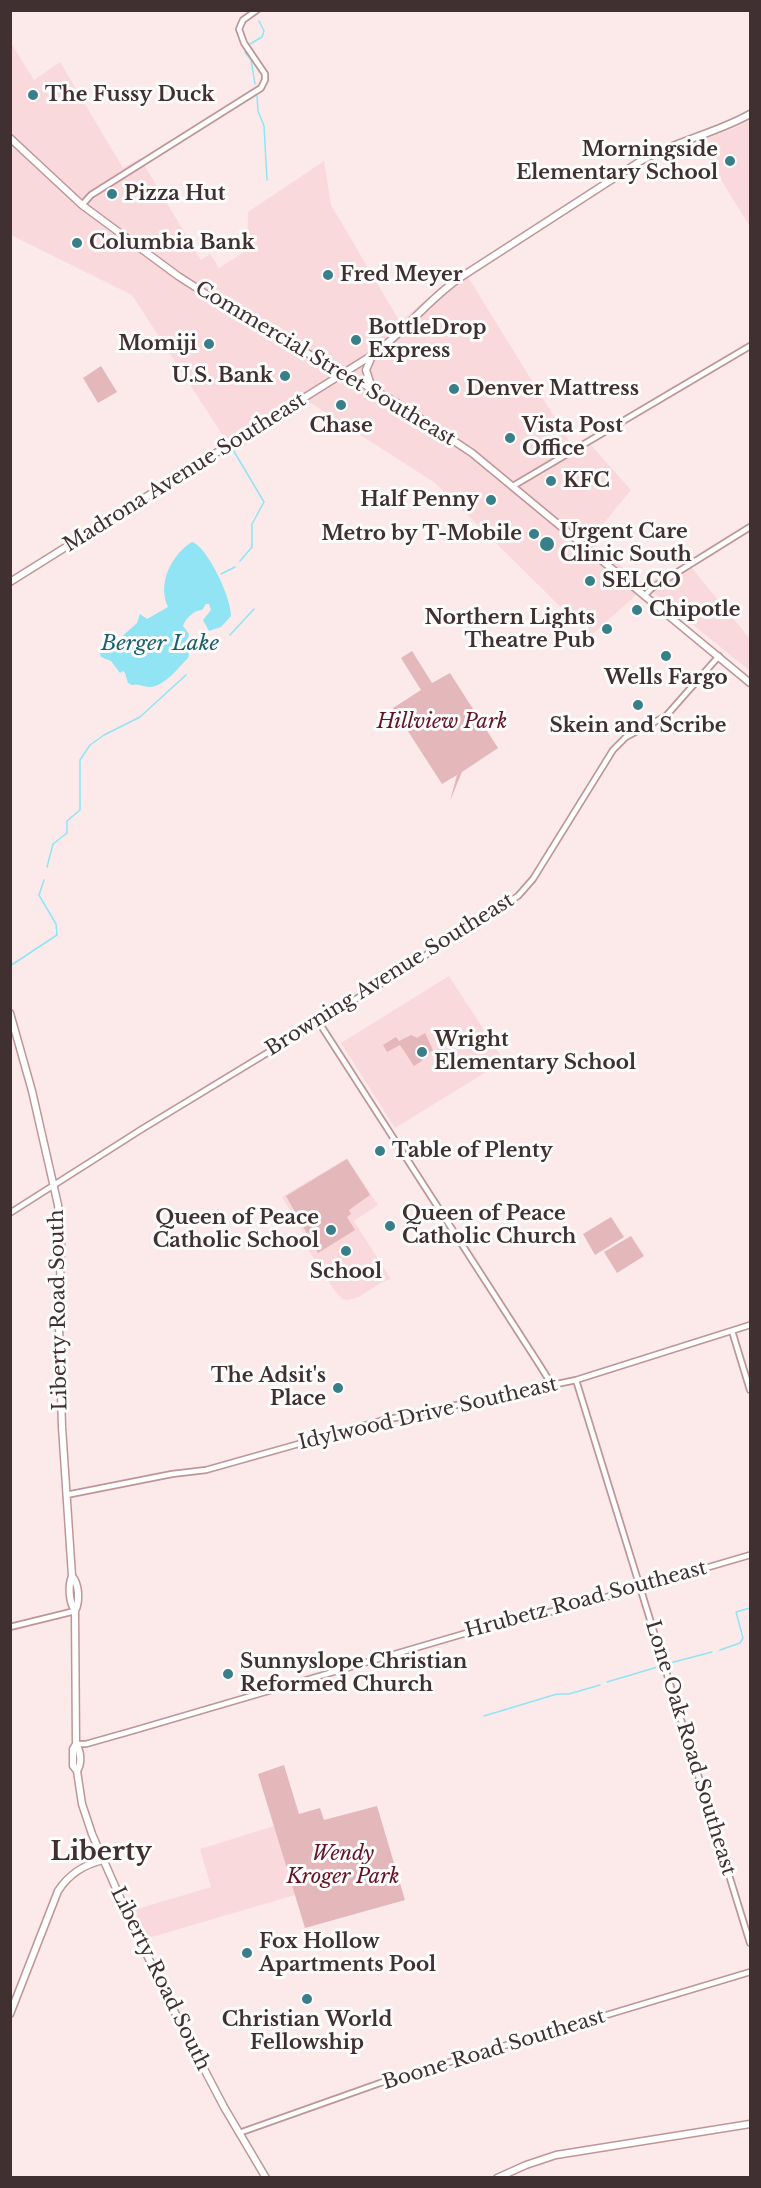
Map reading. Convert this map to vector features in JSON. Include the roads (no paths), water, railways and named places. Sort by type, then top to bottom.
[{"type":"main road","name":"Madrona Avenue Southeast","points":[[10,582],[372,356],[404,329],[436,295],[503,248],[651,155],[727,126],[750,114]]},
{"type":"main road","name":"Commercial Street Southeast","points":[[10,138],[82,204],[203,293],[242,317],[372,388],[459,444],[513,486],[750,683]]},
{"type":"main road","points":[[372,356],[366,370],[372,388]]},
{"type":"main road","name":"Liberty Road South","points":[[10,1013],[54,1185],[61,1244],[59,1341],[66,1495],[72,1576],[76,1581],[78,1605],[75,1611],[76,1744],[80,1750],[80,1766],[77,1771],[86,1820],[173,2010],[239,2133],[266,2178]]},
{"type":"main road","points":[[10,2014],[58,1891],[77,1870],[103,1860]]},
{"type":"main road","points":[[497,2178],[526,2165],[556,2156],[750,2124]]},
{"type":"street","points":[[82,204],[91,195],[261,88],[265,74],[244,43],[239,29],[243,20],[257,10]]},
{"type":"street","points":[[513,486],[750,346]]},
{"type":"street","points":[[644,596],[652,588],[750,527]]},
{"type":"street","name":"Browning Avenue Southeast","points":[[10,1213],[518,896],[533,879],[613,750],[626,737],[666,716],[719,656]]},
{"type":"street","points":[[318,1021],[537,1361],[549,1380],[550,1386]]},
{"type":"street","name":"Idylwood Drive Southeast","points":[[66,1495],[172,1474],[206,1470],[375,1422],[576,1380],[750,1325]]},
{"type":"street","points":[[732,1331],[750,1390]]},
{"type":"street","name":"Lone Oak Road Southeast","points":[[576,1380],[750,1943]]},
{"type":"street","name":"Hrubetz Road Southeast","points":[[76,1744],[86,1744],[136,1730],[503,1622],[579,1605],[750,1555]]},
{"type":"street","points":[[10,1627],[75,1611]]},
{"type":"street","name":"Boone Road Southeast","points":[[239,2133],[380,2083],[750,1972]]},
{"type":"water","name":"Berger Lake","points":[[192,542],[205,553],[212,563],[228,598],[231,616],[221,627],[209,631],[203,620],[211,610],[209,604],[190,615],[183,626],[189,634],[188,658],[161,684],[150,687],[132,685],[128,683],[123,671],[120,673],[111,661],[101,657],[98,649],[118,640],[137,623],[140,614],[147,619],[168,607],[164,589],[168,571],[178,554]]},
{"type":"waterway","points":[[250,44],[262,37],[264,31],[259,21]]},
{"type":"waterway","points":[[245,52],[251,60],[255,84]]},
{"type":"waterway","points":[[257,96],[258,111],[264,126],[267,180]]},
{"type":"waterway","points":[[232,448],[264,502],[252,524],[252,547],[240,561]]},
{"type":"waterway","points":[[221,574],[235,567]]},
{"type":"waterway","points":[[230,635],[254,609]]},
{"type":"waterway","points":[[47,867],[53,844],[67,833],[67,821],[80,810],[80,760],[90,745],[104,735],[140,717],[186,675]]},
{"type":"waterway","points":[[10,966],[57,935],[56,924],[39,895],[44,880]]},
{"type":"waterway","points":[[720,1650],[740,1643],[743,1638],[736,1612],[750,1608]]},
{"type":"waterway","points":[[670,1663],[712,1652]]},
{"type":"waterway","points":[[607,1682],[661,1666]]},
{"type":"waterway","points":[[484,1716],[557,1694],[569,1694],[600,1685]]},
{"type":"place","name":"The Fussy Duck","points":[[33,95]]},
{"type":"place","name":"Morningside Elementary School","points":[[730,161]]},
{"type":"place","name":"Pizza Hut","points":[[112,194]]},
{"type":"place","name":"Columbia Bank","points":[[77,243]]},
{"type":"place","name":"Fred Meyer","points":[[328,275]]},
{"type":"place","name":"BottleDrop Express","points":[[356,340]]},
{"type":"place","name":"Momiji","points":[[209,344]]},
{"type":"place","name":"U.S. Bank","points":[[285,376]]},
{"type":"place","name":"Denver Mattress","points":[[454,389]]},
{"type":"place","name":"Chase","points":[[341,405]]},
{"type":"place","name":"Vista Post Office","points":[[510,438]]},
{"type":"place","name":"KFC","points":[[551,481]]},
{"type":"place","name":"Half Penny","points":[[491,500]]},
{"type":"place","name":"Metro by T-Mobile","points":[[534,534]]},
{"type":"place","name":"Urgent Care Clinic South","points":[[547,544]]},
{"type":"place","name":"SELCO","points":[[590,581]]},
{"type":"place","name":"Chipotle","points":[[637,610]]},
{"type":"place","name":"Northern Lights Theatre Pub","points":[[607,629]]},
{"type":"place","name":"Wells Fargo","points":[[666,656]]},
{"type":"place","name":"Skein and Scribe","points":[[638,705]]},
{"type":"place","name":"Wright Elementary School","points":[[422,1052]]},
{"type":"place","name":"Table of Plenty","points":[[380,1151]]},
{"type":"place","name":"Queen of Peace Catholic Church","points":[[390,1226]]},
{"type":"place","name":"Queen of Peace Catholic School","points":[[331,1230]]},
{"type":"place","name":"School","points":[[346,1251]]},
{"type":"place","name":"The Adsit's Place","points":[[338,1388]]},
{"type":"place","name":"Sunnyslope Christian Reformed Church","points":[[228,1674]]},
{"type":"place","name":"Fox Hollow Apartments Pool","points":[[247,1953]]},
{"type":"place","name":"Christian World Fellowship","points":[[307,1999]]},
{"type":"district","name":"Liberty","points":[[101,1853]]},
{"type":"park label","name":"Hillview Park","points":[[442,722]]},
{"type":"park label","name":"Wendy Kroger Park","points":[[343,1866]]}]
